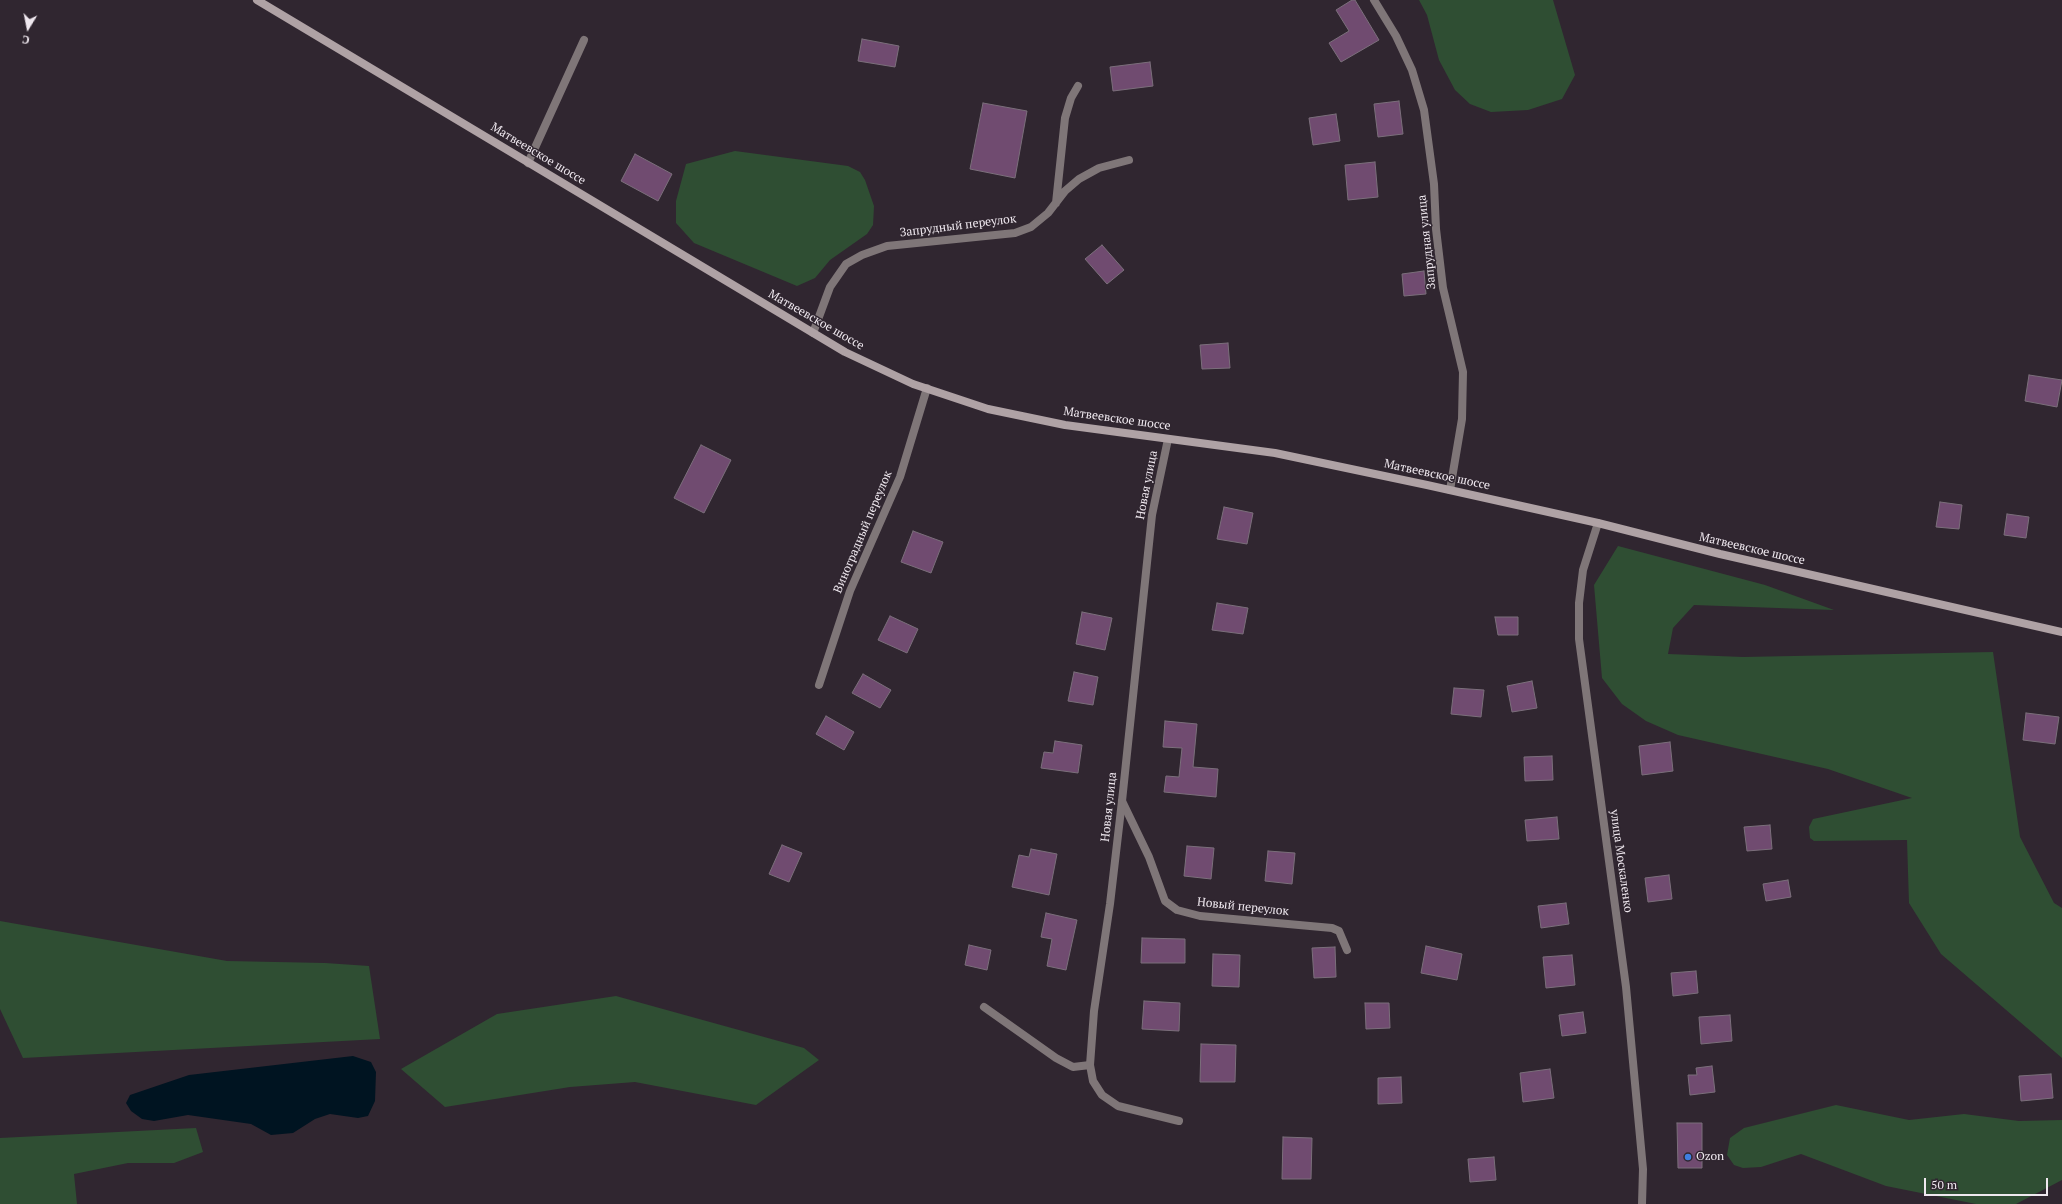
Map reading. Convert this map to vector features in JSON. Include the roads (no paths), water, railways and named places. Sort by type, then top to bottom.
[{"type":"main road","name":"Матвеевское шоссе","points":[[257,0],[845,352],[926,388],[996,410],[1064,425],[1275,453],[1450,490],[1598,523],[1720,554],[2062,632]]},
{"type":"street","name":"Запрудная улица","points":[[1374,0],[1396,36],[1412,70],[1425,117],[1434,184],[1436,230],[1443,288],[1463,372],[1462,419],[1450,490]]},
{"type":"street","points":[[528,162],[584,40]]},
{"type":"street","points":[[1056,203],[1064,118],[1071,98],[1078,86]]},
{"type":"street","name":"Запрудный переулок","points":[[813,333],[830,287],[846,264],[862,254],[888,246],[1015,233],[1031,227],[1048,213],[1065,191],[1079,179],[1099,168],[1129,160]]},
{"type":"street","name":"Виноградный переулок","points":[[819,685],[850,591],[900,477],[926,388]]},
{"type":"street","name":"Новая улица","points":[[1168,439],[1152,515],[1122,801],[1110,904],[1094,1011],[1090,1065],[1093,1081],[1102,1095],[1118,1106],[1179,1121]]},
{"type":"street","name":"улица Москаленко","points":[[1598,523],[1583,570],[1579,603],[1579,640],[1626,987],[1642,1169],[1642,1204]]},
{"type":"street","name":"Новый переулок","points":[[1122,801],[1149,858],[1165,901],[1177,910],[1200,916],[1332,928],[1338,931],[1347,950]]},
{"type":"street","points":[[984,1007],[1056,1058],[1073,1067],[1090,1065]]},
{"type":"water","points":[[353,1056],[371,1062],[376,1072],[375,1101],[368,1116],[358,1118],[330,1114],[315,1119],[293,1133],[271,1135],[251,1124],[188,1115],[154,1121],[142,1119],[131,1111],[126,1103],[130,1095],[189,1075]]},
{"type":"place","name":"Ozon","points":[[1688,1157]]}]
